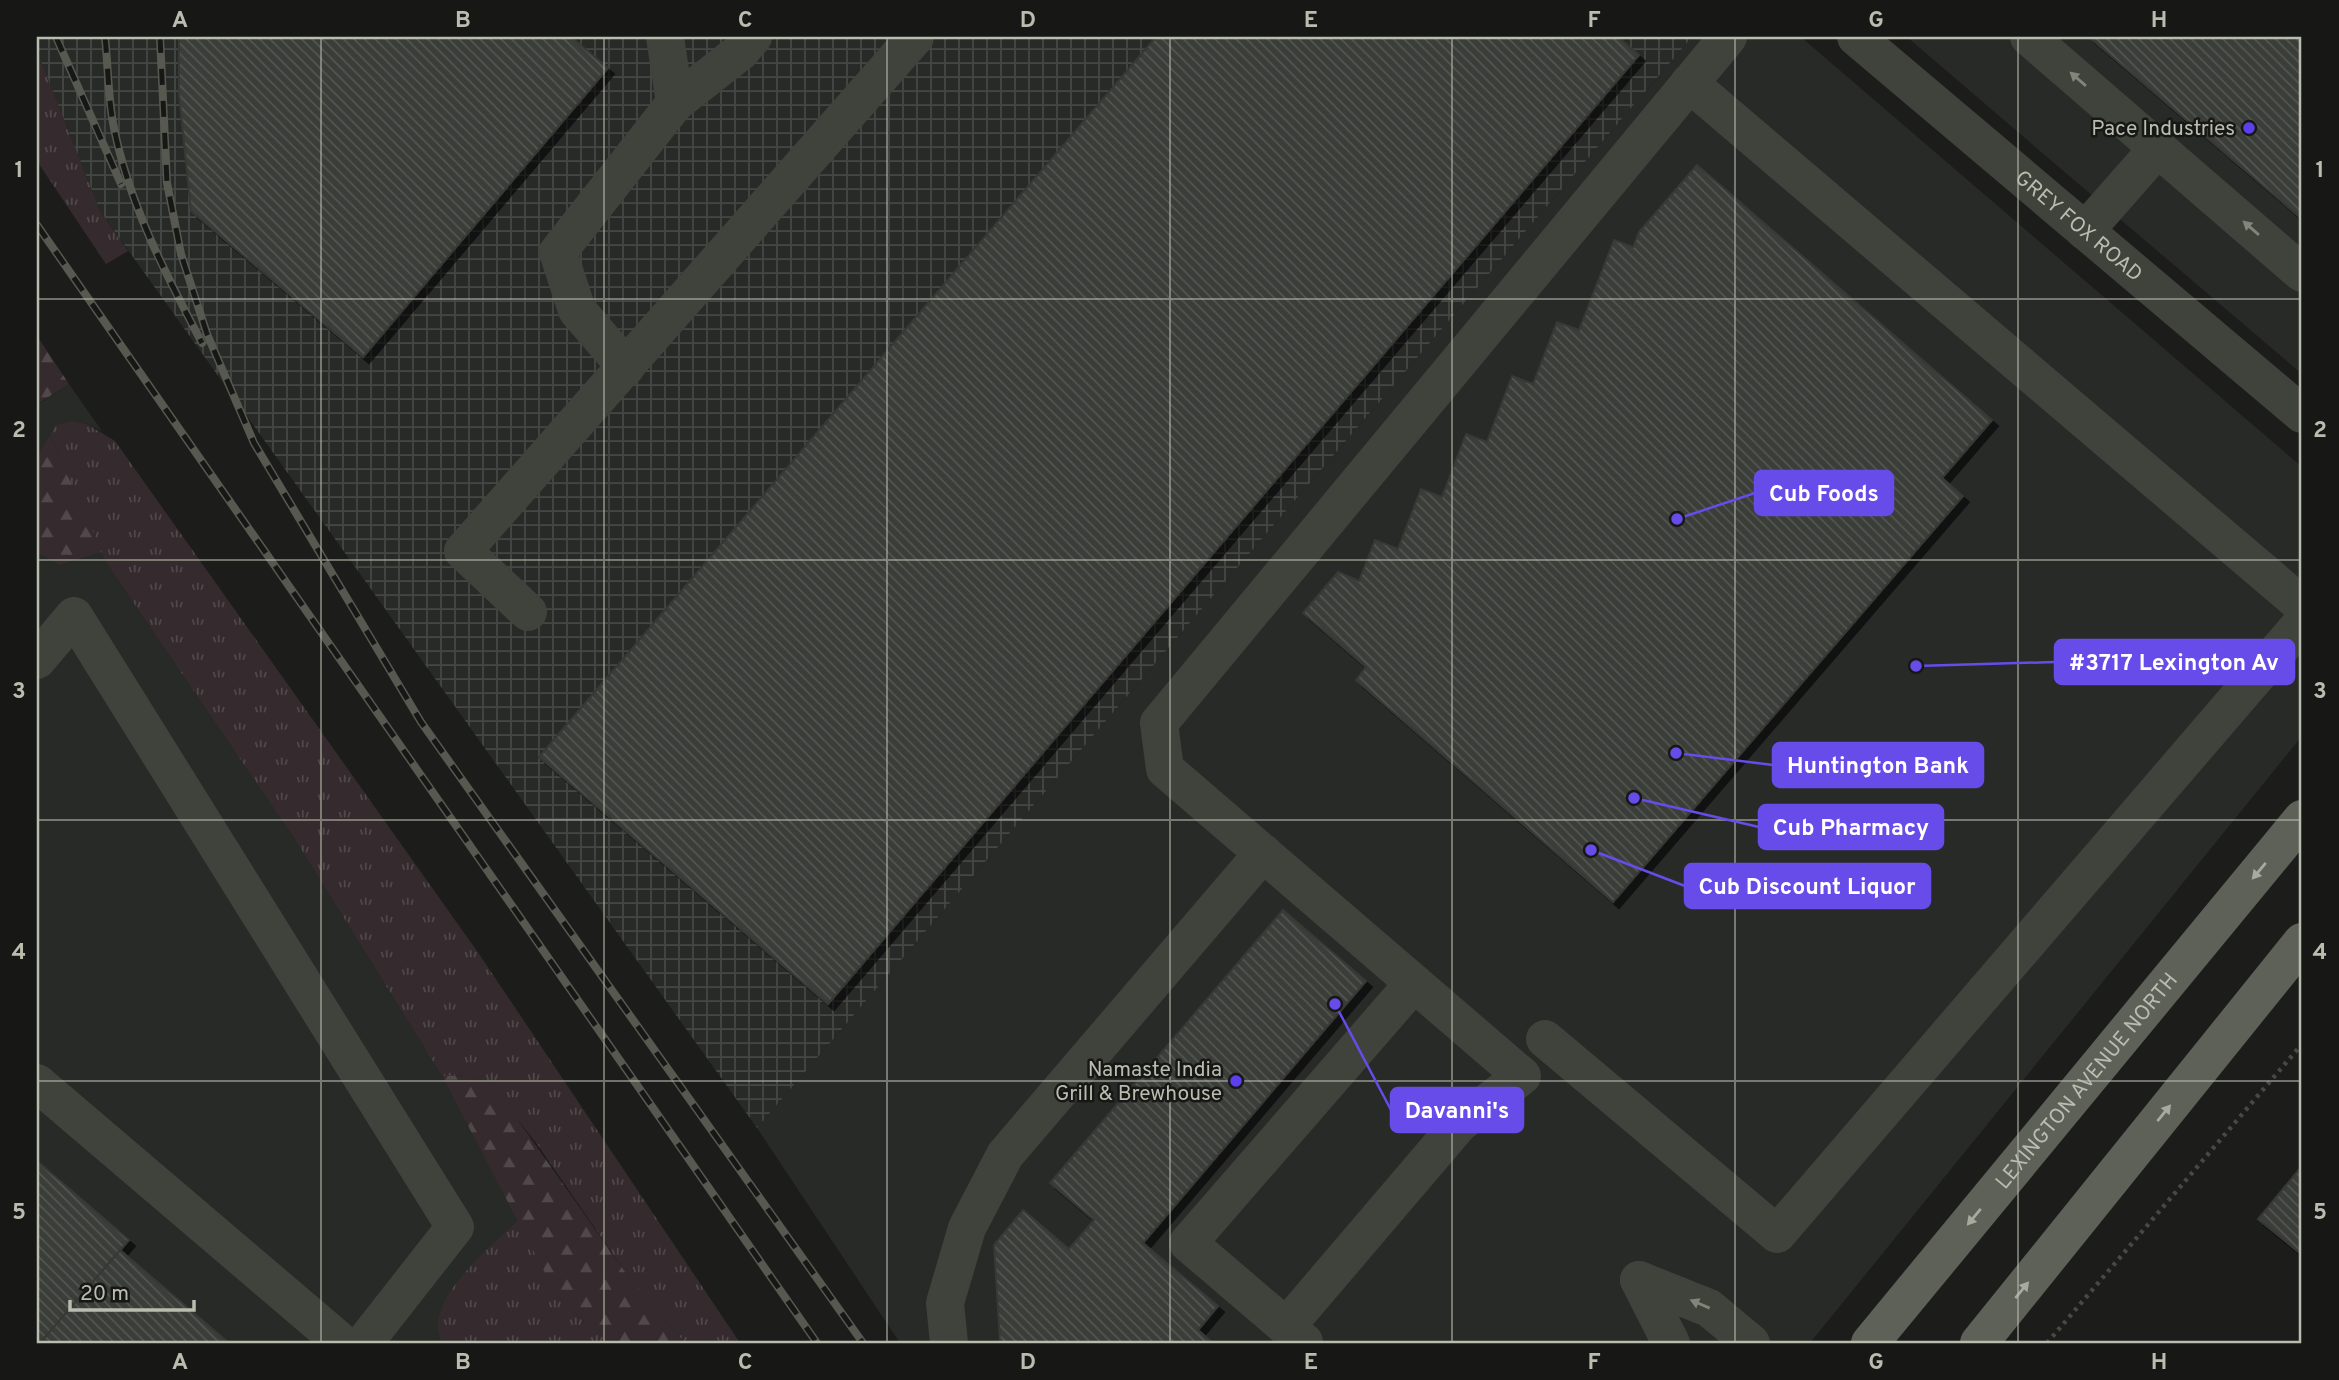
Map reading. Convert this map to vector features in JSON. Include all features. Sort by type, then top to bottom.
[{"type":"main road","name":"LEXINGTON AVENUE NORTH","points":[[1870,1343],[2302,819]]},
{"type":"main road","points":[[1979,1343],[2302,942]]},
{"type":"street","points":[[665,37],[675,103]]},
{"type":"street","points":[[626,368],[577,310],[558,252],[675,103],[740,52],[752,37]]},
{"type":"street","points":[[528,612],[463,551],[915,37]]},
{"type":"street","points":[[1414,983],[1188,1243],[1296,1335],[1459,1124],[1522,1076],[1166,769],[1159,723],[1728,37]]},
{"type":"street","name":"GREY FOX ROAD","points":[[1857,37],[2302,414]]},
{"type":"street","points":[[2029,37],[2302,273]]},
{"type":"street","points":[[1689,83],[2302,605]]},
{"type":"street","points":[[2085,231],[2158,148]]},
{"type":"street","points":[[37,660],[74,616],[455,1227],[364,1343]]},
{"type":"street","points":[[1545,1038],[1777,1234],[2302,623]]},
{"type":"street","points":[[949,1343],[945,1303],[967,1228],[1005,1155],[1263,853]]},
{"type":"street","points":[[37,1083],[342,1343]]},
{"type":"street","points":[[1671,1343],[1640,1280],[1709,1308],[1751,1343]]},
{"type":"path","points":[[2047,1343],[2302,1044]]},
{"type":"shaded area","points":[[37,37],[1692,37],[757,1128],[100,211],[37,51]]},
{"type":"shaded area","points":[[1692,37],[1801,37],[2302,467],[2302,736],[1810,1343],[900,1343],[757,1128]]},
{"type":"shaded area","points":[[1907,37],[2302,37],[2302,374],[2047,157]]},
{"type":"shaded area","points":[[69,384],[102,431],[72,421],[57,425],[37,457],[37,399],[40,403]]},
{"type":"shaded area","points":[[102,552],[107,564],[296,841],[442,1076],[518,1220],[466,1271],[438,1322],[441,1343],[37,1343],[37,553],[60,565]]},
{"type":"green space","points":[[37,51],[100,211],[128,251],[106,264],[37,161]]},
{"type":"green space","points":[[37,336],[69,384],[39,403],[37,399]]},
{"type":"green space","points":[[72,421],[87,424],[115,441],[479,954],[740,1343],[685,1343],[628,1276],[537,1144],[489,1083],[470,1075],[442,1076],[296,841],[107,564],[50,435],[56,425]]},
{"type":"green space","points":[[50,435],[102,552],[60,565],[37,553],[37,457]]},
{"type":"green space","points":[[470,1075],[489,1083],[503,1099],[628,1276],[685,1343],[612,1343],[594,1331],[556,1294],[442,1076]]},
{"type":"green space","points":[[518,1220],[546,1273],[566,1303],[612,1343],[441,1343],[438,1322],[449,1294],[471,1266]]},
{"type":"building","points":[[179,37],[571,37],[608,68],[363,357],[191,211],[179,93]]},
{"type":"building","points":[[1156,37],[1618,37],[1639,55],[828,1004],[539,757]]},
{"type":"building","name":"Pace Industries","points":[[2089,37],[2302,37],[2302,219]]},
{"type":"building","points":[[1697,165],[1992,420],[1942,478],[1963,496],[1613,902],[1356,680],[1366,667],[1303,613],[1338,572],[1359,581],[1375,540],[1398,549],[1421,489],[1442,497],[1466,434],[1487,442],[1512,376],[1533,384],[1557,322],[1579,330],[1614,240],[1633,247],[1639,232]]},
{"type":"building","points":[[1283,910],[1366,981],[1143,1243],[1218,1306],[1198,1330],[1213,1343],[1000,1343],[994,1245],[1023,1210],[1069,1249],[1094,1220],[1050,1183]]},
{"type":"building","points":[[37,1161],[129,1240],[40,1343],[37,1343]]},
{"type":"building","points":[[2302,1166],[2302,1255],[2258,1219]]},
{"type":"building","points":[[120,1250],[229,1343],[40,1343]]},
{"type":"railway","points":[[56,37],[121,184]]},
{"type":"railway","points":[[105,37],[113,123],[128,181],[149,236],[202,343]]},
{"type":"railway","points":[[160,37],[167,183],[181,254],[207,334],[254,443],[421,722],[863,1343]]},
{"type":"railway","points":[[37,225],[817,1343]]},
{"type":"place","name":"Pace Industries","points":[[2249,128]]},
{"type":"place","name":"Cub Foods","points":[[1677,519]]},
{"type":"place","name":"#3717 Lexington Av","points":[[1916,666]]},
{"type":"place","name":"Huntington Bank","points":[[1676,753]]},
{"type":"place","name":"Cub Pharmacy","points":[[1634,798]]},
{"type":"place","name":"Cub Discount Liquor","points":[[1591,850]]},
{"type":"place","name":"Davanni's","points":[[1335,1004]]},
{"type":"place","name":"Namaste India Grill & Brewhouse","points":[[1236,1081]]}]
